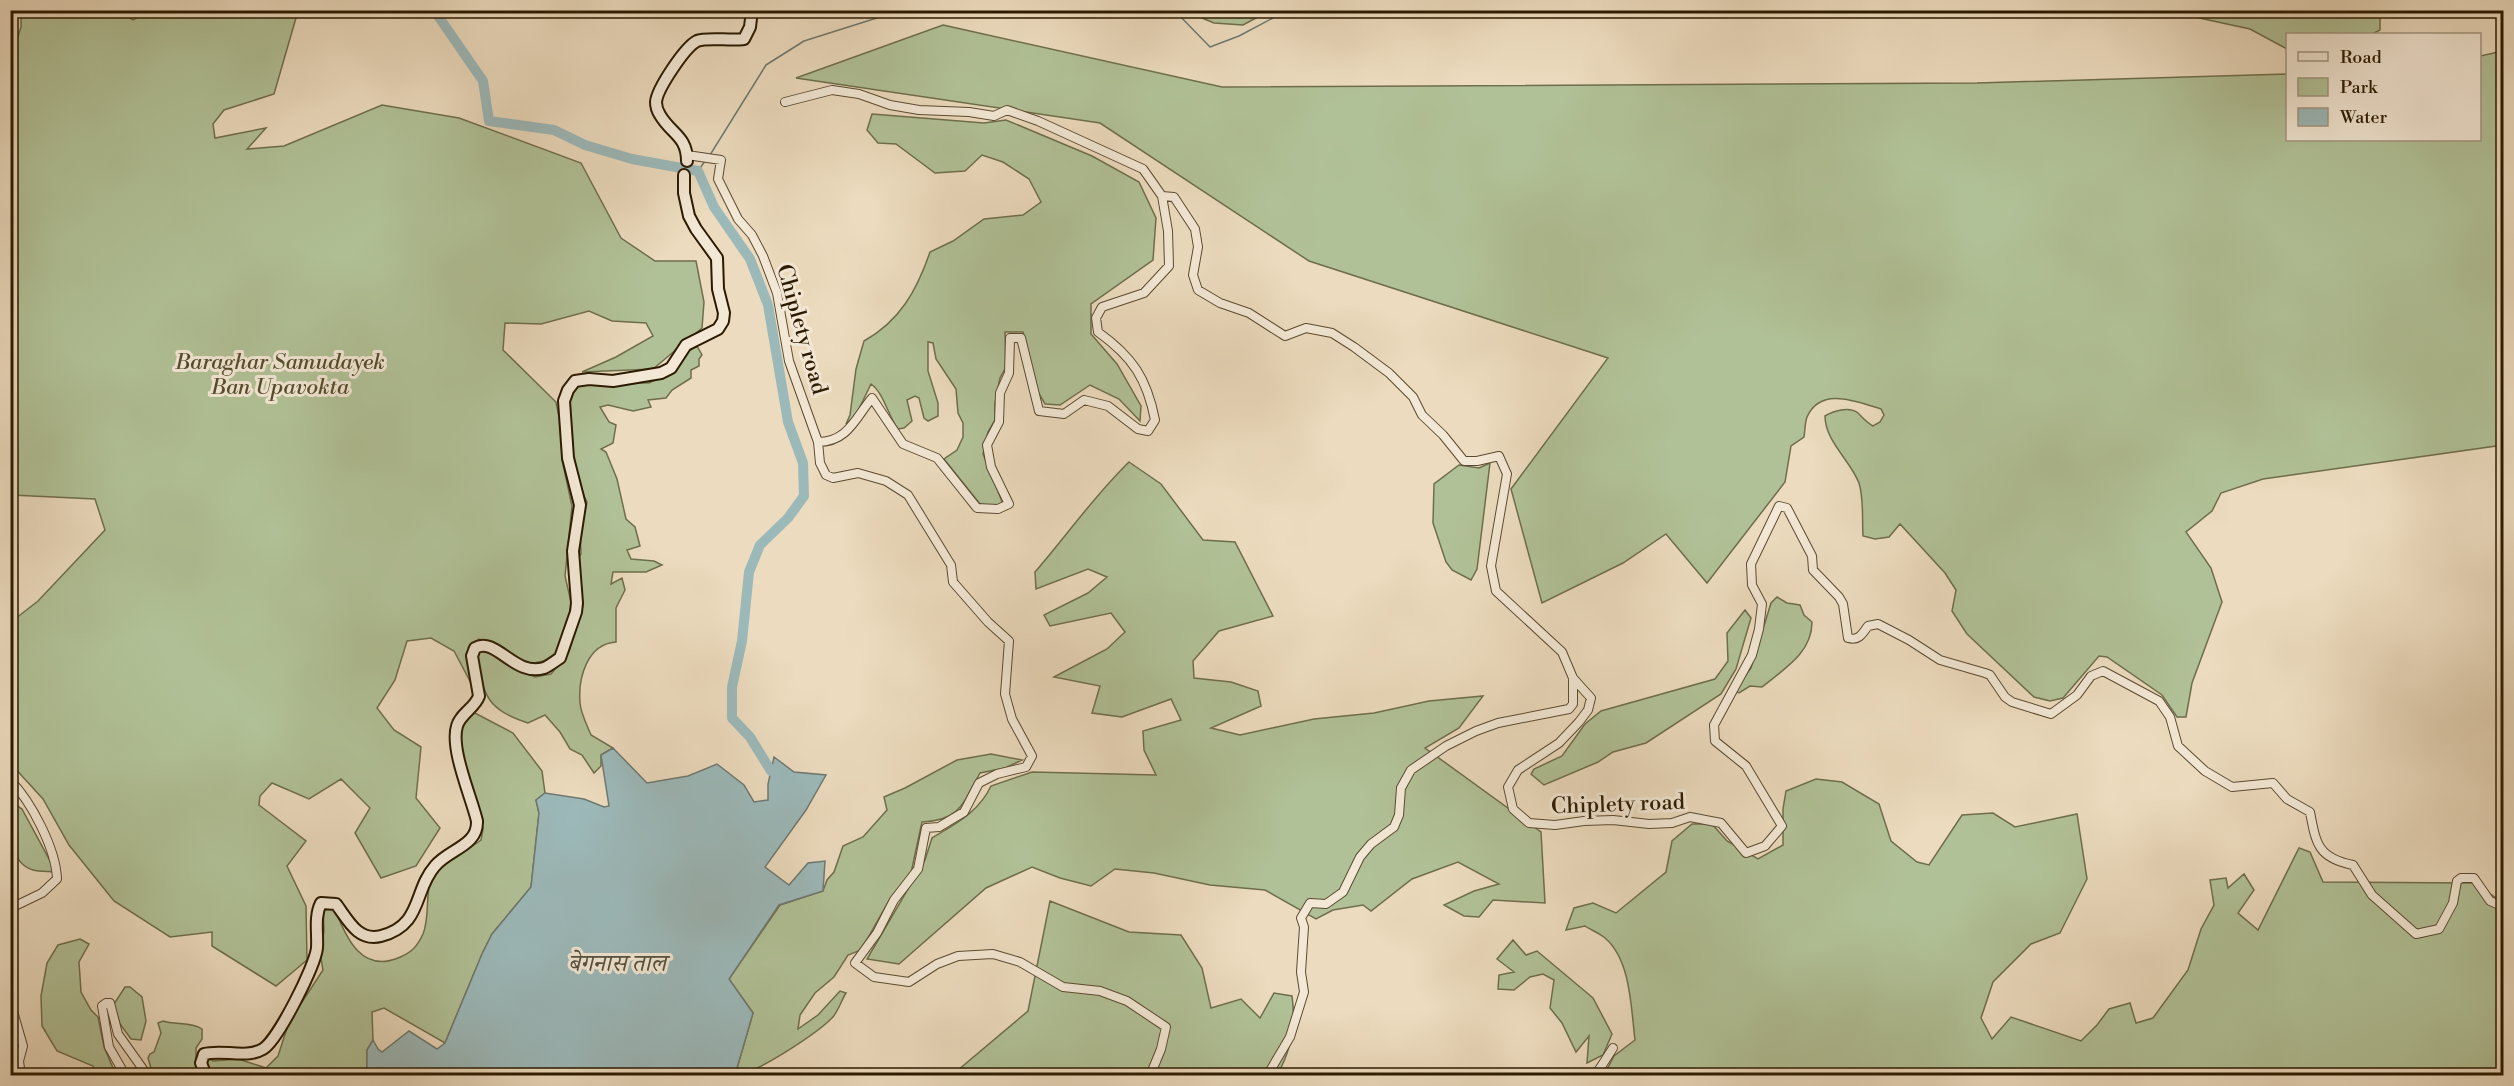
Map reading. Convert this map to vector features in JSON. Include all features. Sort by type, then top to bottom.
[{"type":"main road","points":[[687,158],[684,144],[660,117],[656,102],[658,94],[669,74],[690,47],[698,41],[744,39],[750,27],[752,10]]},
{"type":"main road","points":[[206,1076],[201,1063],[204,1054],[254,1052],[269,1044],[308,979],[317,950],[318,910],[321,903],[336,904],[360,935],[372,938],[393,933],[408,921],[436,864],[474,838],[478,830],[477,821],[454,740],[457,723],[477,702],[479,696],[473,662],[475,648],[481,644],[491,646],[521,668],[543,669],[560,658],[576,612],[573,551],[580,505],[568,458],[564,401],[568,390],[574,381],[590,379],[613,381],[661,373],[671,368],[686,345],[718,329],[723,321],[724,313],[718,288],[717,258],[689,216],[684,193],[684,175]]},
{"type":"street","points":[[785,102],[832,90],[859,94],[890,105],[919,110],[969,112],[994,116],[1006,110],[1143,169],[1162,196],[1168,231],[1169,266],[1144,293],[1102,307],[1096,318],[1098,332],[1119,347],[1143,378],[1155,420],[1148,431],[1138,429],[1108,406],[1084,400],[1064,414],[1039,411],[1021,338],[1010,338],[1009,373],[1000,393],[999,422],[987,445],[991,466],[1009,504],[998,509],[977,508],[937,458],[903,444],[872,398],[857,422],[842,435],[828,442],[818,442]]},
{"type":"street","name":"Chiplety road","points":[[687,158],[721,160],[718,179],[738,219],[752,235],[763,256],[777,293],[789,362],[818,442],[820,463],[826,475],[834,478],[858,473],[886,481],[908,495],[951,565],[953,582],[988,622],[1009,641],[1005,694],[1012,719],[1032,756],[1026,767],[998,774],[980,783],[964,812],[939,827],[926,828],[918,869],[894,900],[877,933],[855,963],[874,977],[909,982],[937,964],[958,956],[993,954],[1020,962],[1063,987],[1100,991],[1127,1001],[1166,1027],[1161,1049],[1150,1076]]},
{"type":"street","points":[[684,175],[687,158]]},
{"type":"street","name":"Chiplety road","points":[[1162,196],[1174,197],[1195,230],[1198,247],[1193,275],[1198,290],[1220,303],[1249,313],[1285,336],[1306,328],[1332,333],[1389,373],[1413,397],[1422,415],[1464,461],[1477,461],[1499,456],[1507,474],[1491,566],[1496,591],[1562,652],[1573,678],[1591,698],[1588,710],[1559,744],[1518,770],[1508,787],[1513,809],[1529,823],[1555,825],[1603,820],[1672,823],[1690,817],[1721,823],[1746,853],[1765,846],[1782,826],[1746,766],[1715,741],[1713,725],[1752,655],[1762,604],[1752,585],[1750,564],[1779,506],[1787,508],[1812,556],[1813,570],[1843,604],[1848,638],[1854,640],[1860,638],[1868,626],[1878,624],[1940,660],[1990,675],[2005,697],[2012,702],[2050,714],[2077,695],[2091,676],[2103,670],[2159,701],[2170,717],[2178,746],[2205,771],[2232,787],[2272,783],[2287,799],[2310,812],[2316,842],[2334,861],[2353,865],[2372,895],[2416,934],[2439,929],[2453,903],[2457,881],[2461,878],[2474,879],[2490,900],[2504,907]]},
{"type":"street","points":[[1267,1076],[1290,1036],[1304,992],[1301,972],[1304,927],[1301,918],[1310,903],[1326,904],[1343,892],[1360,857],[1371,844],[1394,827],[1399,815],[1401,788],[1411,770],[1446,746],[1476,731],[1498,723],[1569,709],[1573,704],[1573,678]]},
{"type":"street","points":[[10,780],[39,823],[56,865],[57,879],[42,893],[13,907],[10,911]]},
{"type":"street","points":[[120,1076],[121,1068],[109,1047],[102,1006],[106,1003],[110,1003],[118,1034],[145,1072],[144,1076]]},
{"type":"street","points":[[11,1006],[15,1011],[23,1046],[19,1061],[21,1076]]},
{"type":"street","points":[[1595,1076],[1613,1048]]},
{"type":"green space","name":"Baraghar Samudayek Ban Upavokta","points":[[21,11],[117,11],[133,20],[150,11],[298,11],[274,94],[224,110],[213,124],[215,138],[266,128],[247,149],[284,146],[382,105],[459,118],[581,163],[621,238],[655,261],[696,261],[704,302],[702,328],[653,369],[582,372],[616,357],[653,336],[646,323],[612,321],[589,311],[541,324],[505,323],[503,350],[556,402],[561,427],[562,460],[572,506],[565,576],[571,602],[567,636],[554,659],[528,664],[499,645],[479,639],[466,654],[472,685],[454,651],[431,638],[407,641],[395,680],[377,708],[394,730],[421,747],[416,798],[440,828],[416,866],[381,878],[355,833],[370,808],[341,779],[309,799],[272,783],[260,796],[259,805],[306,841],[287,866],[306,906],[307,960],[276,986],[212,946],[212,932],[170,937],[114,901],[69,845],[43,799],[11,764],[11,622],[38,601],[105,530],[95,499],[11,495],[10,51],[14,50],[21,27]]},
{"type":"green space","points":[[1185,11],[1269,11],[1243,25],[1214,23]]},
{"type":"green space","points":[[2167,11],[2380,11],[2380,30],[2374,33],[2286,33],[2286,48],[2250,29]]},
{"type":"green space","points":[[943,25],[1222,87],[1977,83],[2286,74],[2286,141],[2481,141],[2481,56],[2503,51],[2503,445],[2263,479],[2221,493],[2212,511],[2186,532],[2211,568],[2222,602],[2192,683],[2186,717],[2177,717],[2162,695],[2107,657],[2099,656],[2063,698],[2050,701],[2034,697],[1967,634],[1952,611],[1956,590],[1945,573],[1900,524],[1889,537],[1875,539],[1863,536],[1861,489],[1855,475],[1829,434],[1825,416],[1837,411],[1850,410],[1858,413],[1873,426],[1880,422],[1884,415],[1881,409],[1851,400],[1830,399],[1813,407],[1806,419],[1804,437],[1791,446],[1785,482],[1707,583],[1666,534],[1623,563],[1542,603],[1511,489],[1608,358],[1309,261],[1100,123],[796,78]]},
{"type":"green space","points":[[872,114],[984,123],[1006,120],[1092,156],[1139,182],[1156,218],[1153,260],[1091,304],[1091,334],[1117,364],[1141,406],[1140,421],[1119,399],[1090,385],[1060,405],[1045,404],[1038,392],[1023,332],[1005,332],[1006,367],[1000,378],[995,403],[995,420],[988,432],[983,454],[1003,504],[990,507],[980,504],[944,459],[957,450],[963,437],[963,423],[958,413],[956,389],[936,359],[933,343],[928,342],[928,371],[938,403],[938,416],[928,421],[924,418],[919,398],[915,396],[907,400],[912,421],[904,428],[898,429],[883,399],[871,384],[856,415],[846,424],[850,415],[856,369],[864,341],[888,324],[906,303],[930,252],[953,241],[984,219],[1023,215],[1041,202],[1029,179],[1003,162],[982,155],[965,171],[935,173],[896,144],[878,143],[867,130]]},
{"type":"green space","points":[[697,346],[702,355],[699,359],[699,366],[691,370],[691,378],[672,390],[666,398],[648,400],[651,407],[633,411],[608,405],[600,407],[609,422],[616,425],[613,443],[601,449],[606,452],[617,479],[626,519],[635,527],[640,546],[627,550],[631,559],[654,561],[662,565],[646,572],[613,572],[611,584],[622,578],[625,590],[616,608],[616,642],[606,644],[591,656],[583,673],[580,693],[584,719],[591,735],[613,748],[601,755],[601,766],[594,773],[582,755],[570,749],[560,732],[545,715],[528,723],[514,718],[495,706],[485,691],[476,655],[483,648],[514,668],[535,677],[551,674],[569,652],[583,606],[575,562],[581,554],[580,533],[587,502],[575,476],[570,455],[571,424],[567,410],[572,386],[583,382],[649,383],[676,370],[687,352]]},
{"type":"green space","points":[[1129,462],[1161,484],[1203,540],[1235,542],[1273,616],[1219,631],[1193,661],[1194,678],[1231,682],[1258,691],[1261,706],[1211,728],[1240,735],[1314,719],[1374,713],[1429,701],[1483,696],[1459,728],[1425,748],[1541,832],[1545,903],[1493,900],[1479,917],[1464,916],[1444,905],[1474,891],[1499,884],[1458,862],[1412,879],[1371,911],[1363,905],[1333,910],[1316,919],[1265,890],[1210,885],[1154,873],[1115,869],[1091,886],[1060,878],[1032,867],[986,888],[899,964],[867,959],[925,860],[932,838],[973,810],[991,786],[1032,772],[1156,775],[1144,750],[1143,731],[1181,720],[1171,699],[1122,717],[1092,713],[1100,686],[1054,677],[1107,649],[1125,632],[1111,613],[1050,626],[1044,615],[1088,593],[1107,577],[1088,569],[1036,589],[1035,572],[1092,502]]},
{"type":"green space","points":[[1490,463],[1477,569],[1471,580],[1452,570],[1446,562],[1433,523],[1434,484],[1459,465],[1479,468]]},
{"type":"green space","points":[[1777,597],[1787,603],[1800,605],[1804,615],[1812,622],[1807,643],[1787,667],[1762,687],[1750,686],[1739,693],[1734,691],[1751,668],[1771,603]]},
{"type":"green space","points":[[1745,610],[1751,618],[1736,669],[1721,694],[1646,743],[1613,752],[1598,762],[1544,785],[1531,774],[1534,769],[1562,756],[1585,724],[1601,711],[1715,679],[1728,661],[1727,633]]},
{"type":"green space","points":[[471,711],[513,733],[542,771],[545,793],[536,800],[539,813],[531,887],[492,934],[445,1043],[384,1008],[372,1012],[373,1040],[367,1050],[367,1075],[211,1075],[204,1057],[213,1061],[238,1059],[266,1068],[278,1056],[289,1022],[323,970],[320,953],[324,931],[323,905],[335,910],[350,941],[365,957],[374,961],[398,958],[410,952],[418,943],[425,927],[429,886],[435,872],[446,861],[481,840],[483,829],[457,743],[461,721]]},
{"type":"green space","points":[[991,754],[1022,760],[1005,768],[980,773],[964,801],[953,814],[935,821],[922,822],[911,873],[890,899],[861,950],[848,955],[834,977],[815,993],[800,1015],[798,1029],[818,1015],[840,991],[846,993],[834,1016],[771,1061],[735,1075],[753,1013],[729,979],[780,905],[823,891],[827,880],[834,872],[843,846],[863,837],[887,810],[884,797],[957,760]]},
{"type":"green space","points":[[1816,779],[1842,782],[1879,804],[1891,841],[1917,862],[1929,865],[1962,815],[1993,813],[2015,827],[2077,814],[2087,879],[2060,933],[2031,944],[1993,982],[1981,1018],[1992,1039],[2011,1017],[2081,1041],[2109,1009],[2130,1003],[2136,1023],[2153,1018],[2188,970],[2201,929],[2214,905],[2210,880],[2226,878],[2228,888],[2244,874],[2254,890],[2238,913],[2258,930],[2299,848],[2310,852],[2323,882],[2472,883],[2475,876],[2489,893],[2503,903],[2503,1075],[1604,1075],[1614,1056],[1635,1040],[1631,999],[1625,972],[1614,947],[1605,938],[1585,926],[1566,930],[1574,908],[1593,903],[1616,913],[1666,872],[1672,841],[1692,824],[1712,824],[1727,841],[1758,859],[1783,845],[1783,809],[1786,791]]},
{"type":"green space","points":[[11,802],[22,809],[56,872],[33,870],[24,866],[18,859],[12,841]]},
{"type":"green space","points":[[1050,901],[1129,932],[1181,935],[1202,968],[1211,1008],[1241,999],[1260,1018],[1274,993],[1292,996],[1291,1037],[1286,1056],[1277,1075],[951,1076],[1028,1011]]},
{"type":"green space","points":[[80,939],[89,944],[79,962],[81,992],[91,1010],[98,1017],[104,1047],[116,1075],[98,1075],[93,1066],[57,1051],[42,1026],[41,996],[47,963],[58,945]]},
{"type":"green space","points":[[1513,940],[1526,955],[1537,951],[1593,998],[1612,1034],[1603,1055],[1587,1063],[1589,1036],[1576,1052],[1562,1023],[1550,1008],[1554,980],[1543,974],[1530,977],[1514,990],[1498,989],[1499,975],[1514,972],[1497,959]]},
{"type":"green space","points":[[125,987],[130,987],[142,997],[146,1021],[141,1040],[131,1039],[120,1024],[114,1004]]},
{"type":"green space","points":[[163,1021],[194,1025],[202,1029],[202,1039],[196,1048],[196,1068],[181,1074],[153,1075],[148,1058],[154,1052],[161,1033],[158,1023]]},
{"type":"water","name":"बेगनास ताल","points":[[613,748],[647,783],[688,776],[717,764],[744,785],[754,802],[768,800],[768,784],[774,757],[794,772],[826,775],[806,810],[765,867],[789,885],[808,863],[825,861],[823,891],[779,905],[729,979],[753,1013],[735,1075],[367,1075],[367,1050],[373,1040],[382,1052],[409,1031],[437,1049],[445,1043],[492,934],[531,887],[539,813],[536,800],[545,793],[584,799],[604,807],[609,806],[601,755]]},
{"type":"waterway","points":[[434,10],[483,81],[489,121],[554,130],[585,145],[632,159],[698,171],[714,207],[750,259],[768,305],[788,422],[803,463],[804,496],[788,518],[760,545],[749,572],[742,641],[732,687],[732,718],[750,737],[771,771]]},
{"type":"waterway","points":[[710,155],[766,65],[804,41],[880,17],[884,10]]},
{"type":"waterway","points":[[1058,10],[1074,16],[1086,10]]},
{"type":"waterway","points":[[1174,10],[1210,47],[1239,36],[1288,10]]},
{"type":"waterway","points":[[698,171],[705,161]]}]
